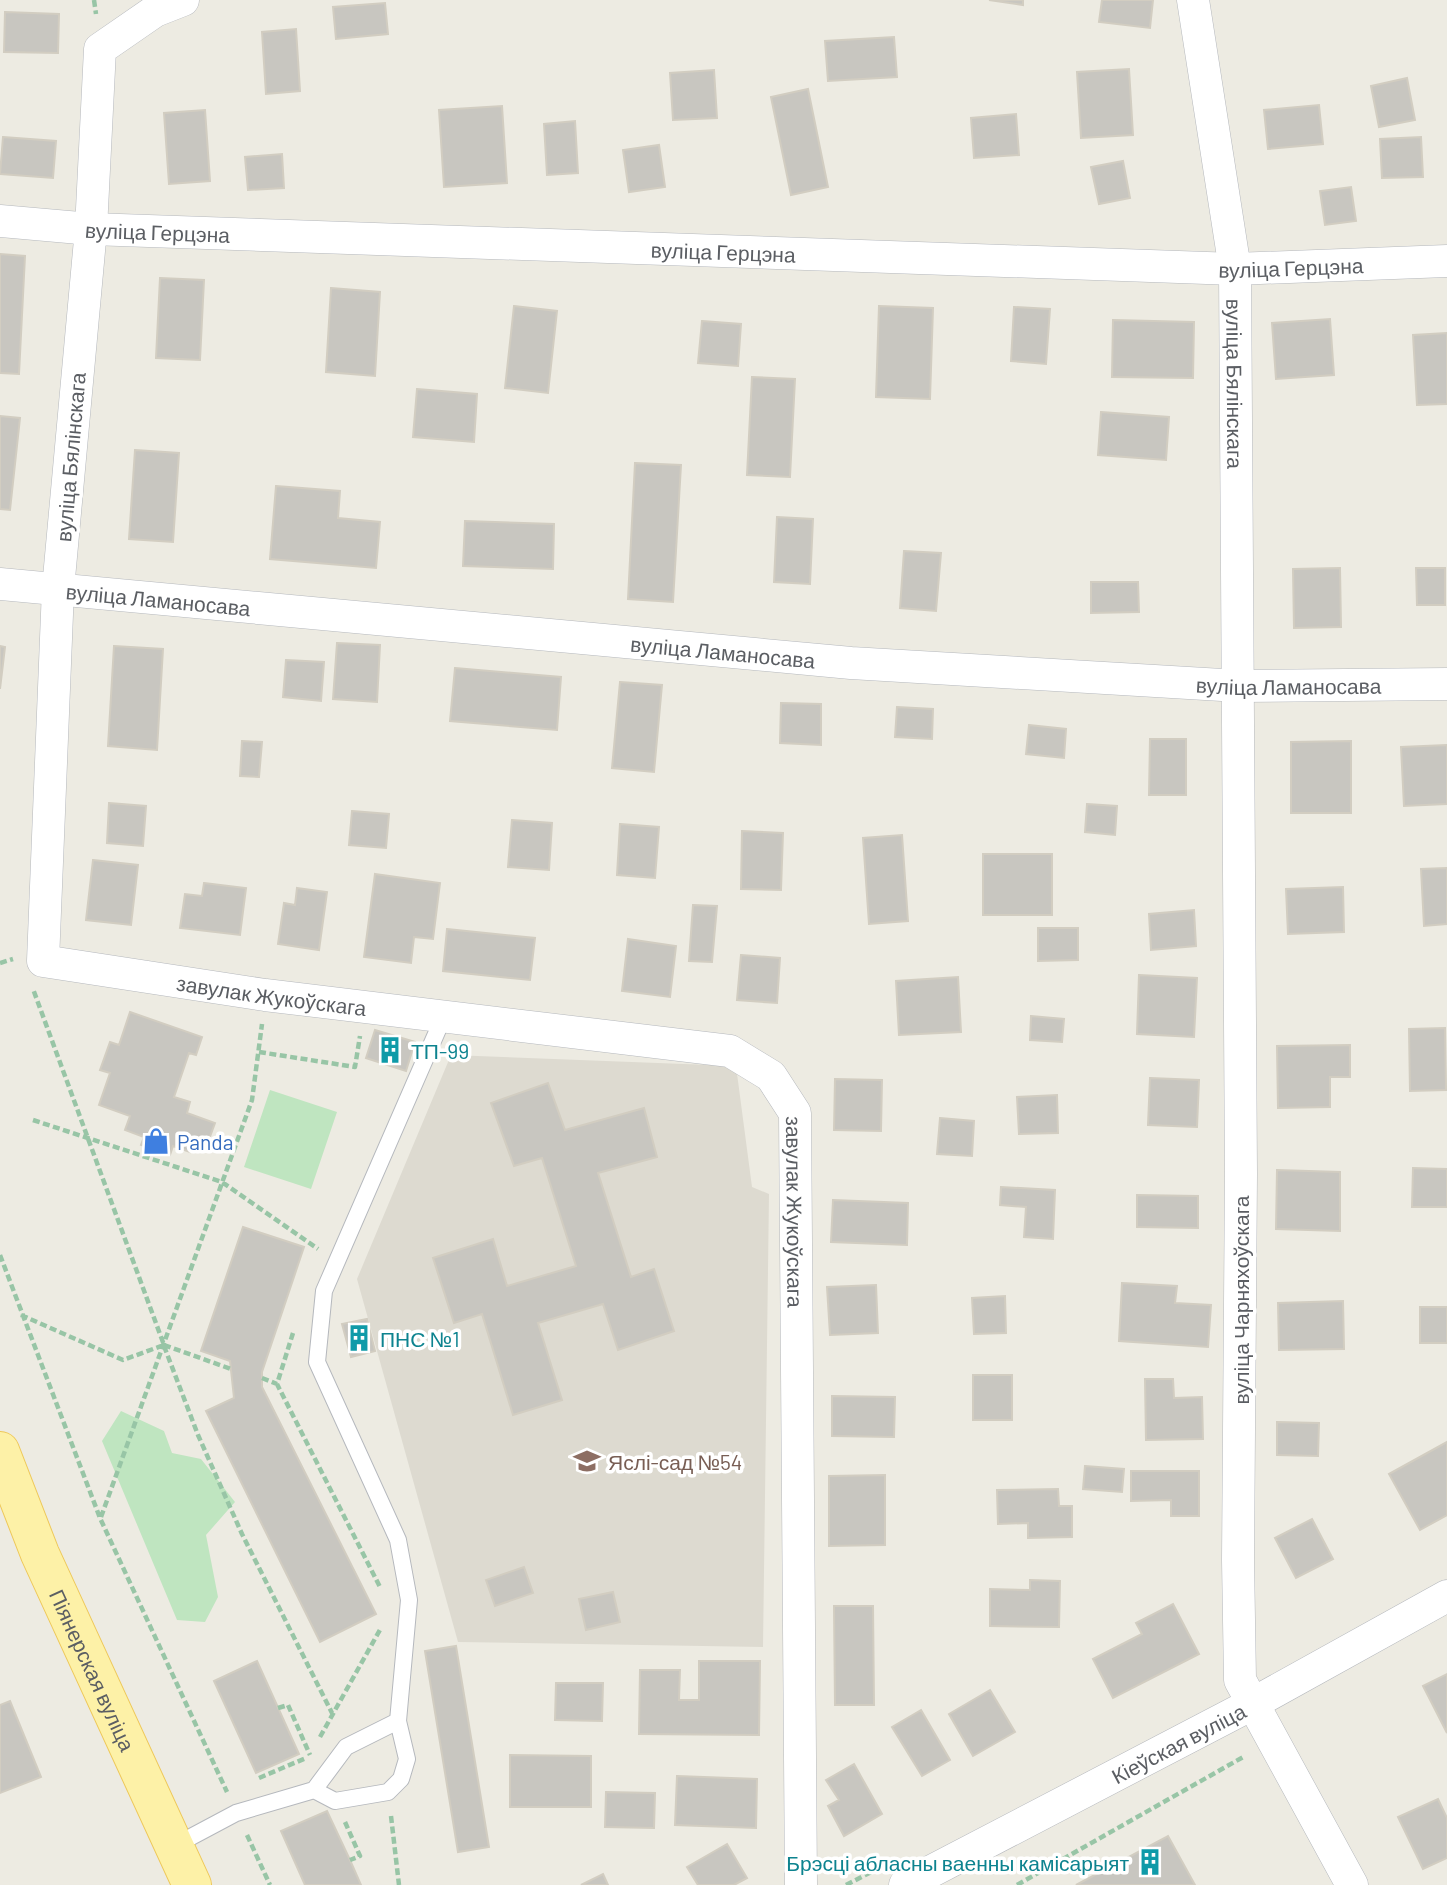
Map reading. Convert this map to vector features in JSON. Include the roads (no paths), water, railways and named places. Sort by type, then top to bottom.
[{"type":"main road","name":"Піянерская вуліца","points":[[0,1451],[40,1554],[192,1885]]},
{"type":"street","name":"вуліца Бялінскага","points":[[29,966],[58,589],[90,229],[100,49],[155,11],[183,0]]},
{"type":"street","name":"вуліца Бялінскага","points":[[1193,0],[1235,269],[1238,686]]},
{"type":"street","name":"вуліца Герцэна","points":[[0,221],[90,229],[1235,269],[1447,261]]},
{"type":"street","name":"вуліца Ламаносава","points":[[0,584],[851,663],[1238,686],[1447,684]]},
{"type":"street","name":"вуліца Чарняхоўскага","points":[[1238,686],[1240,1680],[1352,1885]]},
{"type":"street","name":"завулак Жукоўскага","points":[[29,966],[730,1051],[771,1076],[795,1113],[801,1885]]},
{"type":"street","name":"Кіеўская вуліца","points":[[905,1885],[1252,1704],[1447,1596]]},
{"type":"lane","points":[[314,1790],[335,1801],[388,1791],[401,1779],[407,1759],[398,1721],[409,1601],[398,1539],[317,1362],[324,1291],[443,1018]]},
{"type":"lane","points":[[174,1846],[236,1813],[314,1790],[346,1747],[398,1721]]},
{"type":"place","name":"ТП-99","points":[[390,1050]]},
{"type":"place","name":"Panda","points":[[156,1141]]},
{"type":"place","name":"ПНС №1","points":[[359,1338]]},
{"type":"place","name":"Яслі-сад №54","points":[[587,1461]]},
{"type":"place","name":"Брэсці абласны ваенны камісарыят","points":[[1150,1862]]}]
